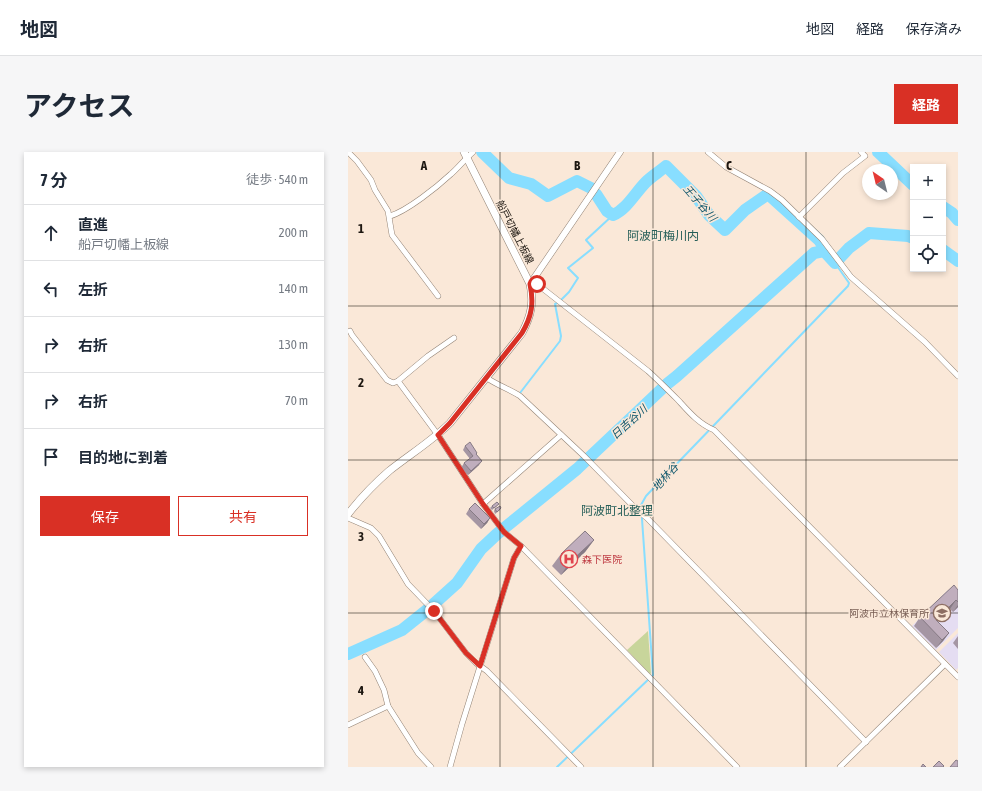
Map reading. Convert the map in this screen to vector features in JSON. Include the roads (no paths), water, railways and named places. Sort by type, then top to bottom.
[{"type":"main road","name":"船戸切幡上板線","points":[[348,514],[389,471],[438,435],[450,423],[522,333],[528,322],[533,296],[530,284],[465,155]]},
{"type":"street","points":[[348,152],[357,161],[371,180],[375,190],[388,211],[392,235],[438,296]]},
{"type":"street","points":[[390,216],[417,201],[437,186],[452,173],[465,155],[473,152]]},
{"type":"street","points":[[530,284],[536,278],[620,152]]},
{"type":"street","points":[[708,152],[726,167],[770,191],[827,244],[851,277],[925,342],[958,376]]},
{"type":"street","points":[[799,217],[843,172],[864,156],[861,152]]},
{"type":"street","points":[[530,284],[537,284],[662,383],[698,421],[711,429],[958,678]]},
{"type":"street","points":[[350,330],[352,335],[387,380],[393,383],[398,381],[428,356],[454,338]]},
{"type":"street","points":[[487,378],[497,385],[510,389],[520,396],[590,461],[866,742]]},
{"type":"street","points":[[398,381],[438,435],[483,504],[504,532],[521,546],[737,767]]},
{"type":"street","points":[[483,504],[561,435]]},
{"type":"street","points":[[348,518],[371,528],[379,536],[408,584],[434,611],[466,653],[487,671],[581,767]]},
{"type":"street","points":[[450,767],[514,558],[521,546]]},
{"type":"street","points":[[365,657],[375,671],[384,690],[388,706],[418,753],[430,767]]},
{"type":"street","points":[[840,767],[945,664]]},
{"type":"street","points":[[348,725],[388,706]]},
{"type":"waterway","name":"王子谷川","points":[[482,152],[509,178],[531,184],[548,196],[577,181],[591,188]]},
{"type":"waterway","points":[[878,152],[910,182]]},
{"type":"waterway","name":"王子谷川","points":[[596,194],[607,211],[613,215],[623,209],[646,182],[666,166],[696,196],[709,215],[725,230],[745,210],[768,194],[819,240],[824,251]]},
{"type":"waterway","points":[[946,209],[958,220]]},
{"type":"waterway","points":[[561,300],[569,292],[578,278],[568,268],[593,248],[586,240],[613,215]]},
{"type":"waterway","name":"日吉谷川","points":[[348,654],[402,630],[427,610],[457,583],[481,549],[497,534],[577,469],[667,384],[814,253],[824,251],[835,263],[849,248],[869,233],[910,237]]},
{"type":"waterway","name":"日吉谷川","points":[[946,252],[958,261]]},
{"type":"waterway","name":"地林谷","points":[[557,767],[653,675],[641,505],[646,496],[848,286],[849,283],[835,263]]},
{"type":"waterway","points":[[520,393],[560,341],[561,336],[555,304],[557,303]]},
{"type":"place","name":"森下医院","points":[[569,559]]},
{"type":"place","name":"阿波市立林保育所","points":[[942,613]]},
{"type":"district","name":"阿波町梅川内","points":[[663,236]]},
{"type":"district","name":"阿波町北整理","points":[[617,511]]}]
